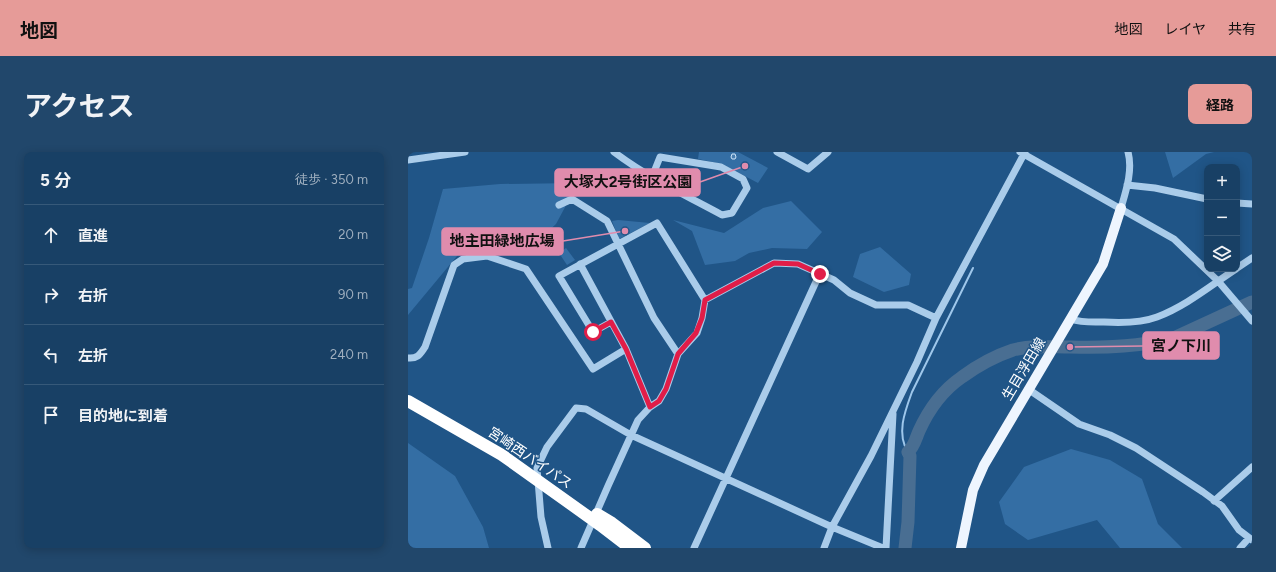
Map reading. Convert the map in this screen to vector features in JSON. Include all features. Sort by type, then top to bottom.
[{"type":"highway","name":"宮崎西バイパス","points":[[408,401],[534,477],[630,548]]},
{"type":"highway","name":"宮崎西バイパス","points":[[408,409],[501,456],[624,548]]},
{"type":"highway","points":[[534,477],[559,490],[612,523],[645,548]]},
{"type":"main road","name":"生目浮田線","points":[[961,548],[973,490],[984,465],[1028,388],[1103,264],[1121,208]]},
{"type":"street","points":[[408,160],[465,152]]},
{"type":"street","points":[[614,152],[631,165],[652,177],[722,215],[732,213],[746,188],[743,179],[721,167],[660,157],[652,177]]},
{"type":"street","points":[[780,153],[808,169],[828,152]]},
{"type":"street","points":[[1121,208],[1127,185],[1130,160],[1128,152]]},
{"type":"street","points":[[824,548],[832,527],[871,456],[917,362],[936,318],[1023,153],[1174,238],[1218,281],[1252,321]]},
{"type":"street","points":[[1127,185],[1155,188],[1204,198]]},
{"type":"street","points":[[559,205],[572,199],[607,221],[654,318],[678,354]]},
{"type":"street","points":[[1240,203],[1252,204]]},
{"type":"street","points":[[582,548],[638,420],[650,407],[659,401],[666,389],[678,354],[696,333],[702,318],[705,300],[657,223],[559,276],[593,332],[611,322]]},
{"type":"street","points":[[408,358],[416,358],[425,347],[454,265],[463,259],[487,256],[526,269],[593,369],[626,349]]},
{"type":"street","points":[[1240,266],[1252,258]]},
{"type":"street","points":[[705,300],[774,263],[798,264],[834,280],[850,293],[876,305],[908,306],[936,318]]},
{"type":"street","points":[[580,264],[626,349],[650,407]]},
{"type":"street","points":[[1071,319],[1078,321],[1113,322],[1155,318],[1187,302],[1230,272]]},
{"type":"street","points":[[694,548],[820,274]]},
{"type":"street","points":[[1028,388],[1079,424],[1136,448],[1222,506],[1239,530],[1250,539],[1240,548]]},
{"type":"street","points":[[548,548],[541,517],[537,468],[547,446],[576,408],[586,409],[631,435],[832,527],[883,548]]},
{"type":"street","points":[[886,548],[893,410]]},
{"type":"street","points":[[1214,501],[1252,467]]},
{"type":"shaded area","points":[[699,152],[738,152],[768,168],[758,183],[722,164],[698,159]]},
{"type":"shaded area","points":[[1165,152],[1214,152],[1206,154],[1173,178]]},
{"type":"shaded area","points":[[578,183],[556,224],[532,246],[477,232],[408,315],[408,289],[412,288],[429,238],[443,189],[500,184]]},
{"type":"shaded area","points":[[791,201],[822,232],[807,249],[772,248],[749,253],[735,261],[705,265],[692,231],[673,220],[724,233],[763,208]]},
{"type":"shaded area","points":[[618,220],[650,223],[619,239],[612,221]]},
{"type":"shaded area","points":[[880,247],[911,274],[909,285],[884,292],[853,277],[860,254]]},
{"type":"shaded area","points":[[566,248],[575,260],[567,265],[559,253]]},
{"type":"shaded area","points":[[408,443],[455,476],[483,527],[489,548],[408,548]]},
{"type":"shaded area","points":[[1071,449],[1110,460],[1142,479],[1158,524],[1182,548],[1120,548],[1097,520],[1028,540],[1005,524],[999,502],[1024,467]]},
{"type":"building","points":[[732,154],[735,154],[735,159],[732,159]]},
{"type":"waterway","points":[[908,452],[904,445],[902,430],[904,415],[909,399],[973,268]]},
{"type":"waterway","points":[[905,548],[908,522],[910,456],[908,452],[913,445],[923,423],[942,395],[962,377],[993,358],[1020,348],[1110,347],[1137,345],[1176,337],[1252,302]]},
{"type":"place","name":"大塚大2号街区公園","points":[[745,166]]},
{"type":"place","name":"地主田緑地広場","points":[[625,231]]},
{"type":"place","name":"宮ノ下川","points":[[1070,347]]},
{"type":"route","points":[[593,332],[611,322],[626,349],[650,407],[659,401],[666,389],[678,354],[696,333],[702,318],[705,300],[774,263],[798,264],[820,274]]}]
